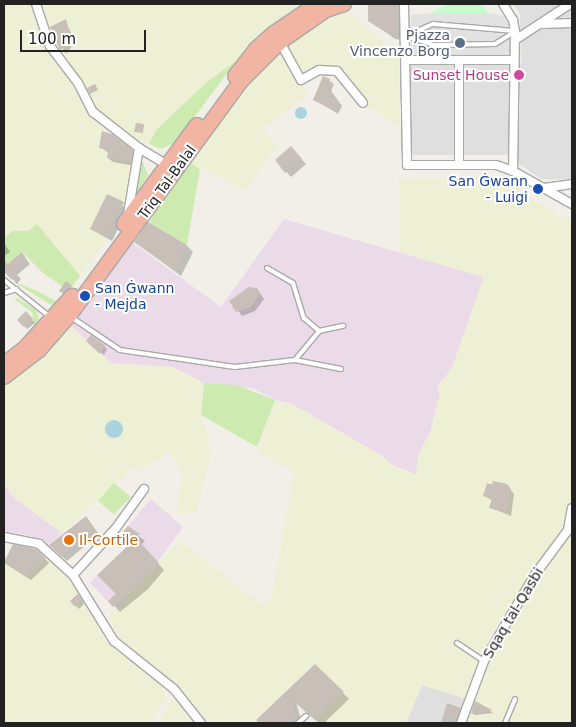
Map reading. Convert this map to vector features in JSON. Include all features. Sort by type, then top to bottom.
[{"type":"highway","name":"Triq Tal-Balal","points":[[4,364],[52,319],[255,50],[274,33],[317,4]]},
{"type":"highway","name":"Triq Tal-Balal","points":[[4,377],[39,350],[69,316],[240,82],[280,42],[326,10],[344,4]]},
{"type":"street","points":[[36,4],[50,46],[78,83],[93,112],[139,148],[167,165]]},
{"type":"street","points":[[404,4],[407,165],[496,165],[513,170],[572,204]]},
{"type":"street","points":[[503,4],[513,20],[515,40],[513,170]]},
{"type":"street","points":[[515,40],[570,4]]},
{"type":"street","points":[[540,24],[572,23]]},
{"type":"street","points":[[280,42],[301,80],[319,70],[337,71],[363,102]]},
{"type":"street","points":[[406,60],[514,60]]},
{"type":"street","points":[[459,60],[459,164]]},
{"type":"street","points":[[126,221],[139,148]]},
{"type":"street","points":[[544,188],[572,184]]},
{"type":"street","points":[[73,575],[116,528],[144,489]]},
{"type":"street","name":"Sqaq tal-Qasbi","points":[[461,723],[484,661],[534,576],[570,530],[572,508]]},
{"type":"street","points":[[4,537],[39,544],[73,575],[114,641],[174,689],[201,723]]},
{"type":"lane","points":[[406,36],[432,24],[514,32]]},
{"type":"lane","points":[[406,36],[433,45],[495,44],[514,32]]},
{"type":"lane","points":[[267,268],[293,283],[304,318],[319,331]]},
{"type":"lane","points":[[4,280],[52,319]]},
{"type":"lane","points":[[4,293],[16,289]]},
{"type":"lane","points":[[69,316],[120,350],[236,367],[295,360],[341,369]]},
{"type":"lane","points":[[295,360],[319,331],[343,326]]},
{"type":"lane","points":[[457,643],[484,661]]},
{"type":"lane","points":[[505,723],[515,700]]},
{"type":"lane","points":[[298,723],[306,716]]},
{"type":"shaded area","points":[[513,4],[572,4],[572,180],[541,179],[506,155],[407,155],[410,64],[521,63],[520,14]]},
{"type":"shaded area","name":"Pjazza Vincenzo Borg","points":[[488,13],[504,16],[510,30],[510,55],[411,55],[411,15]]},
{"type":"shaded area","points":[[284,219],[484,277],[452,368],[437,387],[440,393],[430,433],[419,453],[416,475],[392,465],[379,454],[292,404],[275,400],[252,388],[204,383],[172,367],[111,363],[71,326],[130,241],[221,307]]},
{"type":"shaded area","points":[[4,485],[14,498],[62,533],[47,546],[31,536],[4,531]]},
{"type":"shaded area","points":[[151,499],[183,527],[142,583],[113,607],[90,583],[131,543],[121,534]]},
{"type":"shaded area","points":[[470,684],[541,723],[406,723],[422,685],[465,698]]},
{"type":"green space","points":[[4,4],[305,4],[269,27],[236,61],[207,82],[156,130],[149,144],[103,130],[99,147],[108,150],[107,158],[132,162],[124,203],[108,195],[107,238],[80,276],[37,224],[28,231],[13,231],[4,238]]},
{"type":"green space","points":[[447,4],[483,4],[488,13],[431,13]]},
{"type":"green space","points":[[340,9],[352,9],[348,12],[391,48],[399,47],[400,127],[371,108],[339,68],[321,65],[302,76],[285,46]]},
{"type":"green space","points":[[280,50],[308,94],[264,128],[277,146],[246,191],[190,163],[248,84]]},
{"type":"green space","points":[[236,61],[176,142],[161,149],[149,144],[156,130],[207,82]]},
{"type":"green space","points":[[141,158],[148,175],[132,201]]},
{"type":"green space","points":[[190,163],[200,169],[187,245],[150,223],[153,212]]},
{"type":"green space","points":[[497,177],[518,187],[529,199],[555,211],[555,215],[572,219],[572,501],[562,531],[490,637],[465,699],[422,685],[406,723],[311,723],[343,692],[315,664],[251,723],[207,723],[175,684],[121,641],[108,617],[179,540],[264,606],[272,597],[294,472],[257,452],[275,400],[292,404],[379,454],[392,465],[416,474],[419,453],[430,433],[440,393],[437,387],[452,368],[484,277],[399,252],[399,179]]},
{"type":"green space","points":[[37,224],[80,276],[69,291],[42,272],[22,252],[7,264],[4,260],[4,238],[13,231],[28,231]]},
{"type":"green space","points":[[14,282],[35,290],[60,303],[51,305]]},
{"type":"green space","points":[[18,298],[36,310],[39,319],[34,327],[32,312],[14,299]]},
{"type":"green space","points":[[71,326],[111,363],[172,367],[204,383],[201,415],[211,450],[196,512],[176,514],[183,472],[169,452],[139,473],[134,467],[62,533],[14,498],[4,485],[4,386]]},
{"type":"green space","points":[[204,383],[237,385],[275,400],[257,447],[201,415]]},
{"type":"green space","points":[[114,483],[131,497],[114,514],[98,501]]},
{"type":"green space","points":[[572,526],[572,723],[466,723],[490,652]]},
{"type":"green space","points":[[48,556],[80,590],[104,639],[163,686],[166,698],[151,723],[4,723],[4,563],[26,577]]},
{"type":"green space","points":[[176,698],[194,723],[158,723],[172,699]]},
{"type":"water","points":[[299,107],[303,107],[307,113],[303,119],[299,119],[295,115],[295,111]]},
{"type":"water","points":[[110,420],[118,420],[123,425],[121,436],[110,438],[105,433],[105,425]]},
{"type":"building","points":[[368,4],[397,4],[398,34],[387,33],[368,21]]},
{"type":"building","points":[[66,19],[71,38],[68,39],[69,44],[60,50],[50,27]]},
{"type":"building","points":[[323,76],[330,79],[326,88],[332,91],[330,96],[338,100],[333,110],[313,100]]},
{"type":"building","points":[[95,84],[98,90],[90,94],[87,88]]},
{"type":"building","points":[[136,123],[144,124],[143,133],[134,132]]},
{"type":"building","points":[[102,131],[112,134],[133,150],[131,162],[107,158],[108,150],[99,148]]},
{"type":"building","points":[[291,146],[302,159],[285,173],[275,160]]},
{"type":"building","points":[[107,194],[124,202],[107,238],[90,229]]},
{"type":"building","points":[[148,222],[187,245],[175,271],[134,242]]},
{"type":"building","points":[[22,252],[26,259],[13,270],[18,274],[12,280],[4,272],[4,267]]},
{"type":"building","points":[[66,281],[72,286],[63,293],[59,291]]},
{"type":"building","points":[[249,287],[257,288],[260,294],[251,307],[236,312],[229,301]]},
{"type":"building","points":[[26,311],[33,319],[24,327],[17,320]]},
{"type":"building","points":[[91,335],[105,345],[100,354],[86,341]]},
{"type":"building","points":[[493,481],[507,484],[511,489],[507,513],[489,508],[492,499],[483,496],[487,483],[492,485]]},
{"type":"building","name":"Il-Cortile","points":[[86,516],[95,529],[62,557],[49,545]]},
{"type":"building","points":[[128,526],[140,534],[136,538],[159,563],[142,583],[113,607],[108,601],[116,594],[97,575],[131,543],[121,534]]},
{"type":"building","points":[[13,544],[36,549],[46,558],[26,577],[4,563]]},
{"type":"building","points":[[78,594],[82,600],[75,607],[70,601]]},
{"type":"building","points":[[315,664],[344,692],[315,720],[291,699],[296,717],[290,723],[259,723],[256,720]]},
{"type":"building","points":[[475,701],[492,710],[476,715],[471,713]]},
{"type":"building","points":[[447,703],[461,708],[455,723],[441,723]]},
{"type":"place","name":"Pjazza Vincenzo Borg","points":[[460,43]]},
{"type":"place","name":"Sunset House","points":[[519,75]]},
{"type":"place","name":"San Ġwann - Luigi","points":[[538,189]]},
{"type":"place","name":"San Ġwann - Mejda","points":[[85,296]]},
{"type":"place","name":"Il-Cortile","points":[[69,540]]}]
